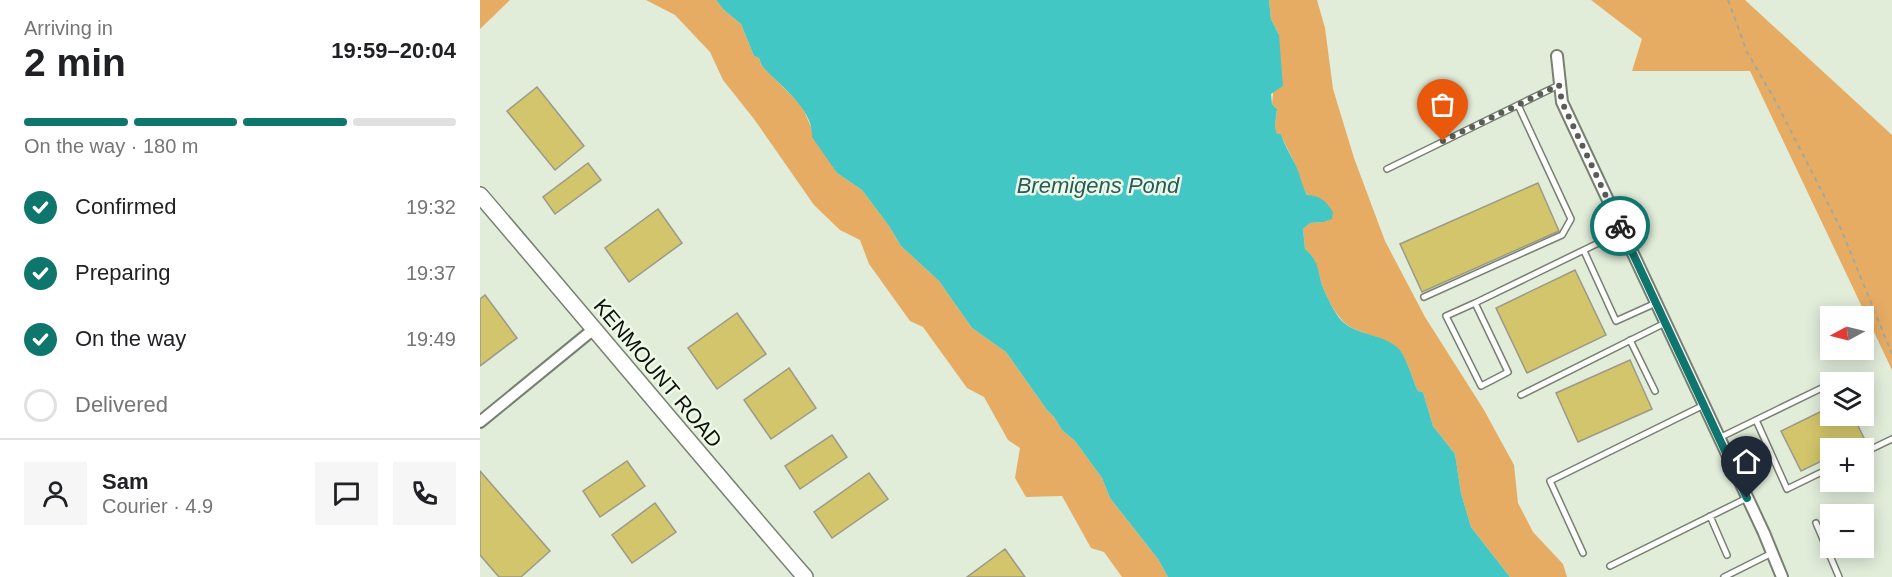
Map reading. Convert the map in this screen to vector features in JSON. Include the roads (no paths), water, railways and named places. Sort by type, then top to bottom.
[{"type":"main road","name":"KENMOUNT ROAD","points":[[480,195],[595,328],[691,446],[806,577]]},
{"type":"street","points":[[1557,56],[1562,102],[1782,577]]},
{"type":"street","points":[[480,422],[595,328]]},
{"type":"lane","points":[[1387,169],[1559,85]]},
{"type":"lane","points":[[1424,297],[1562,235],[1571,219],[1518,105]]},
{"type":"lane","points":[[1475,303],[1508,372],[1481,386],[1446,316],[1623,231]]},
{"type":"lane","points":[[1584,251],[1616,321],[1656,303]]},
{"type":"lane","points":[[1521,395],[1665,323]]},
{"type":"lane","points":[[1630,340],[1655,391]]},
{"type":"lane","points":[[1719,438],[1820,388]]},
{"type":"lane","points":[[1583,553],[1550,481],[1704,405]]},
{"type":"lane","points":[[1756,420],[1787,489],[1820,473]]},
{"type":"lane","points":[[1874,448],[1892,439]]},
{"type":"lane","points":[[1610,566],[1747,498]]},
{"type":"lane","points":[[1710,516],[1727,555]]},
{"type":"lane","points":[[1816,523],[1839,577]]},
{"type":"lane","points":[[1724,577],[1772,553]]},
{"type":"water","name":"Bremigens Pond","points":[[716,0],[1269,0],[1271,19],[1279,35],[1283,86],[1271,94],[1272,104],[1277,109],[1275,126],[1277,134],[1281,134],[1307,195],[1322,199],[1333,212],[1332,219],[1310,223],[1303,229],[1305,249],[1316,263],[1324,290],[1340,319],[1353,329],[1392,343],[1401,351],[1418,391],[1423,392],[1433,426],[1455,454],[1461,493],[1471,527],[1510,577],[1168,577],[1158,559],[1110,498],[1102,478],[1075,441],[1062,430],[1006,352],[972,328],[939,281],[901,246],[862,190],[837,173],[812,137],[811,127],[802,107],[762,66],[759,58],[754,56],[741,24]]}]
